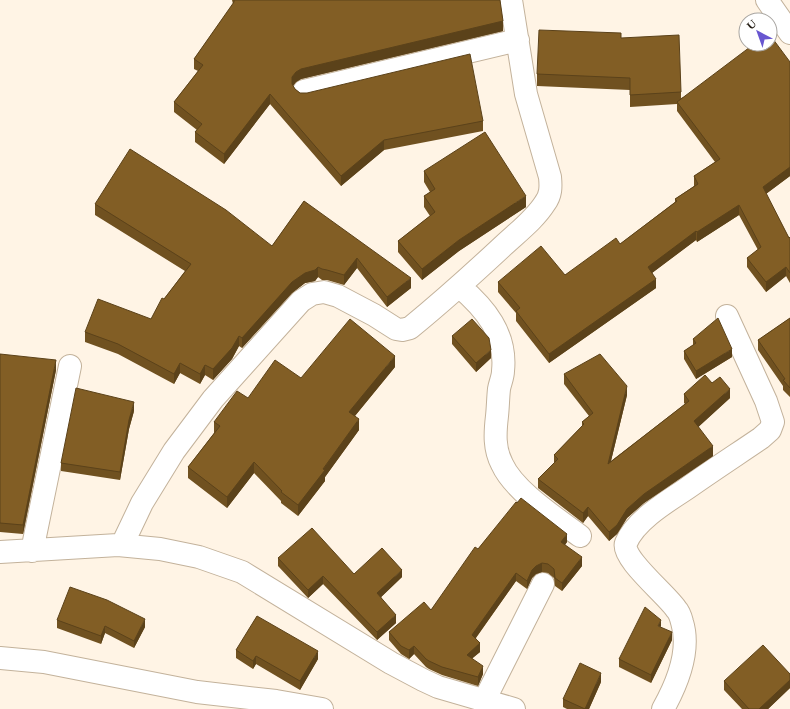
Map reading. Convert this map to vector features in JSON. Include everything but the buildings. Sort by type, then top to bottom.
[{"type":"street","points":[[122,546],[142,503],[174,451],[213,399],[301,301],[312,294],[324,292],[338,296],[374,315],[396,329],[402,330],[410,328],[459,286],[534,217],[546,203],[550,195],[550,177],[526,94],[511,0]]},
{"type":"street","points":[[767,0],[787,24]]},
{"type":"street","points":[[304,91],[518,40]]},
{"type":"street","points":[[459,286],[475,300],[491,320],[500,338],[504,372],[500,389],[495,438],[502,465],[529,498],[580,536]]},
{"type":"street","points":[[663,709],[673,692],[681,667],[685,645],[682,623],[676,609],[626,554],[625,545],[630,535],[649,515],[761,438],[770,430],[773,422],[766,401],[727,316]]},
{"type":"street","points":[[32,551],[70,366]]},
{"type":"street","points":[[0,552],[122,546],[160,549],[199,556],[242,572],[413,676],[438,687],[514,709]]},
{"type":"street","points":[[484,701],[543,584]]},
{"type":"street","points":[[0,658],[44,662],[197,692],[276,701],[322,709]]}]
